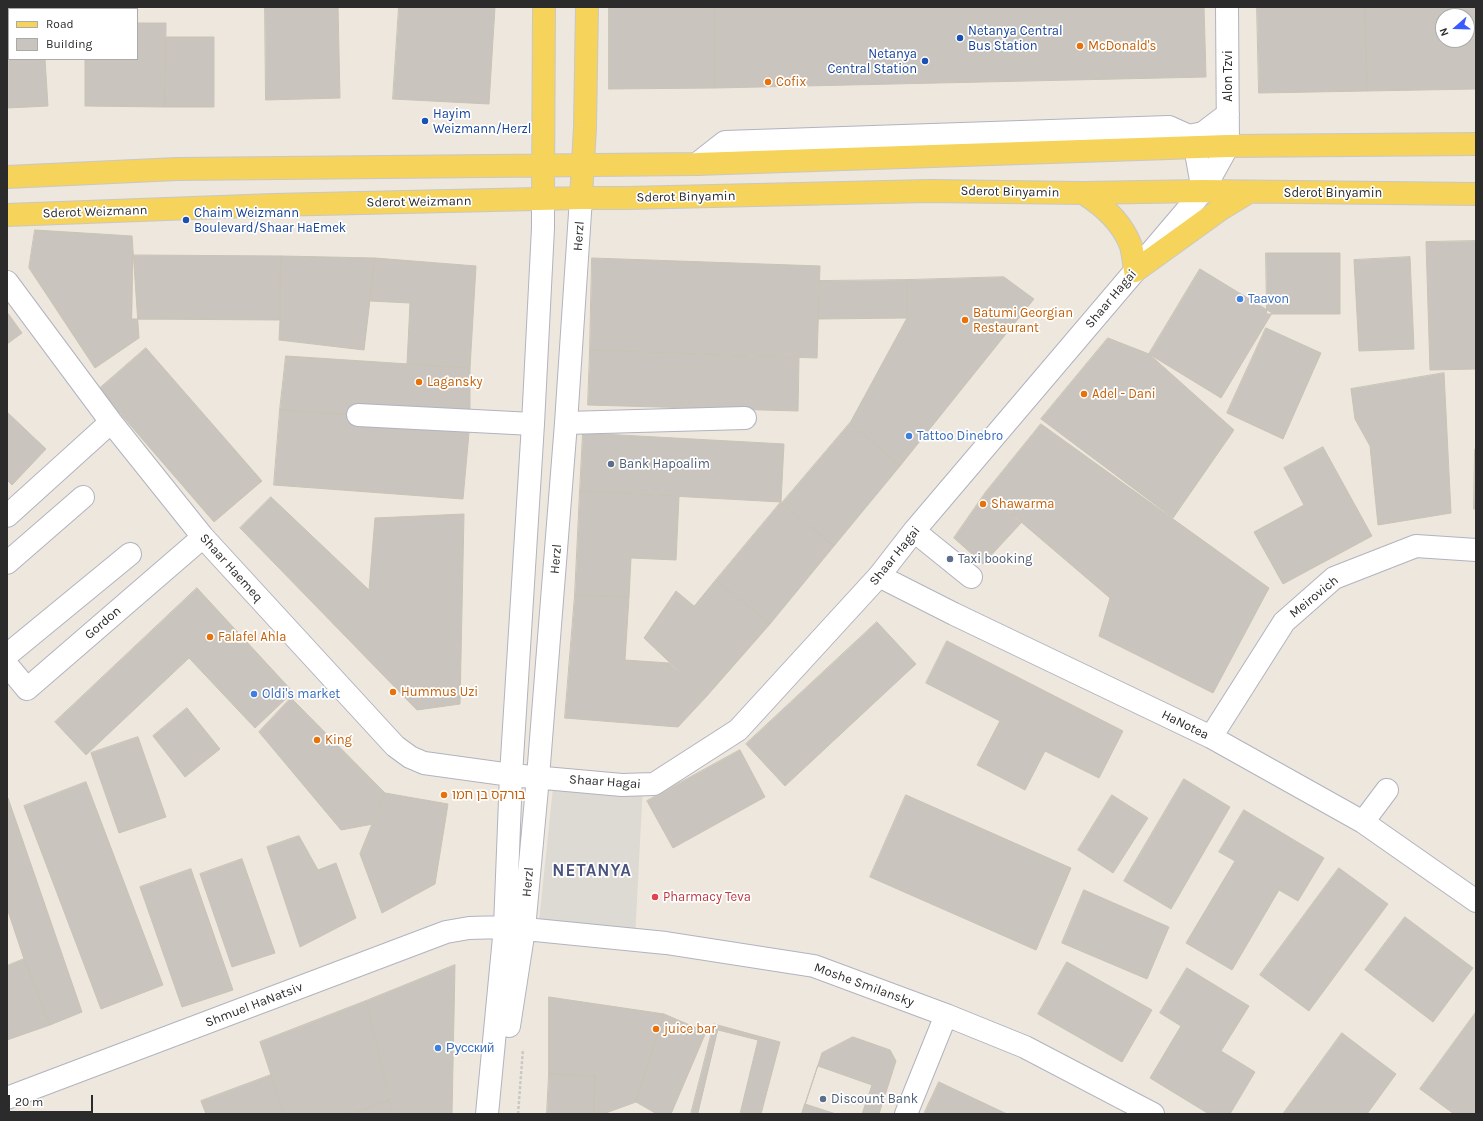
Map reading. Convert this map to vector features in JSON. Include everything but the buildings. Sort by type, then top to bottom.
[{"type":"main road","name":"Herzl","points":[[543,199],[544,7]]},
{"type":"main road","name":"Herzl","points":[[581,198],[584,164],[587,7]]},
{"type":"main road","points":[[7,178],[177,169],[543,164],[697,164],[1192,142],[1228,146],[1476,144]]},
{"type":"main road","name":"Sderot Binyamin","points":[[543,199],[929,191],[1083,193],[1203,191],[1476,194]]},
{"type":"main road","points":[[1083,193],[1113,216],[1124,231],[1131,247],[1135,271],[1203,221],[1249,192]]},
{"type":"main road","name":"Sderot Weizmann","points":[[7,215],[273,205],[543,199]]},
{"type":"street","name":"Alon Tzvi","points":[[1227,7],[1228,146]]},
{"type":"street","points":[[1203,191],[1192,142],[1228,114]]},
{"type":"street","name":"Shaar Hagai","points":[[512,775],[622,785],[654,784],[738,730],[879,576],[914,531],[1203,191],[1228,146]]},
{"type":"street","name":"Herzl","points":[[514,928],[538,777],[566,423],[581,198]]},
{"type":"street","name":"Herzl","points":[[487,1110],[508,1031],[514,928],[512,775],[533,424],[543,228],[543,199]]},
{"type":"street","name":"Shaar Haemeq","points":[[7,282],[111,422],[203,537],[395,746],[410,757],[424,763],[512,775]]},
{"type":"street","points":[[358,415],[533,424]]},
{"type":"street","points":[[566,423],[745,418]]},
{"type":"street","points":[[7,516],[111,422]]},
{"type":"street","points":[[7,563],[83,497]]},
{"type":"street","points":[[914,531],[971,576]]},
{"type":"street","name":"Gordon","points":[[7,665],[27,688],[203,537]]},
{"type":"street","name":"Meirovich","points":[[1211,737],[1284,622],[1334,578],[1416,546],[1476,550]]},
{"type":"street","points":[[7,656],[130,554]]},
{"type":"street","name":"HaNotea","points":[[879,576],[954,614],[1211,737],[1363,822],[1476,901]]},
{"type":"street","points":[[1363,822],[1387,790]]},
{"type":"street","name":"Shmuel HaNatsiv","points":[[7,1098],[446,932],[469,928],[514,928]]},
{"type":"street","name":"Moshe Smilansky","points":[[514,928],[666,943],[814,966],[946,1015],[1025,1047],[1154,1114]]},
{"type":"street","points":[[906,1114],[946,1015]]},
{"type":"shaded area","points":[[554,778],[643,785],[635,939],[538,931]]},
{"type":"place","name":"Netanya Central Bus Station","points":[[960,38]]},
{"type":"place","name":"McDonald's","points":[[1080,46]]},
{"type":"place","name":"Netanya Central Station","points":[[925,61]]},
{"type":"place","name":"Cofix","points":[[768,82]]},
{"type":"place","name":"Hayim Weizmann/Herzl","points":[[425,121]]},
{"type":"place","name":"Chaim Weizmann Boulevard/Shaar HaEmek","points":[[186,220]]},
{"type":"place","name":"Taavon","points":[[1240,299]]},
{"type":"place","name":"Batumi Georgian Restaurant","points":[[965,320]]},
{"type":"place","name":"Lagansky","points":[[419,382]]},
{"type":"place","name":"Adel - Dani","points":[[1084,394]]},
{"type":"place","name":"Tattoo Dinebro","points":[[909,436]]},
{"type":"place","name":"Bank Hapoalim","points":[[611,464]]},
{"type":"place","name":"Shawarma","points":[[983,504]]},
{"type":"place","name":"Taxi booking","points":[[950,559]]},
{"type":"place","name":"Falafel Ahla","points":[[210,637]]},
{"type":"place","name":"Hummus Uzi","points":[[393,692]]},
{"type":"place","name":"Oldi's market","points":[[254,694]]},
{"type":"place","name":"King","points":[[317,740]]},
{"type":"place","name":"בורקס בן חמו","points":[[444,795]]},
{"type":"place","name":"Pharmacy Teva","points":[[655,897]]},
{"type":"place","name":"juice bar","points":[[656,1029]]},
{"type":"place","name":"Русский","points":[[438,1048]]},
{"type":"place","name":"Discount Bank","points":[[823,1099]]},
{"type":"district","name":"NETANYA","points":[[592,871]]}]
